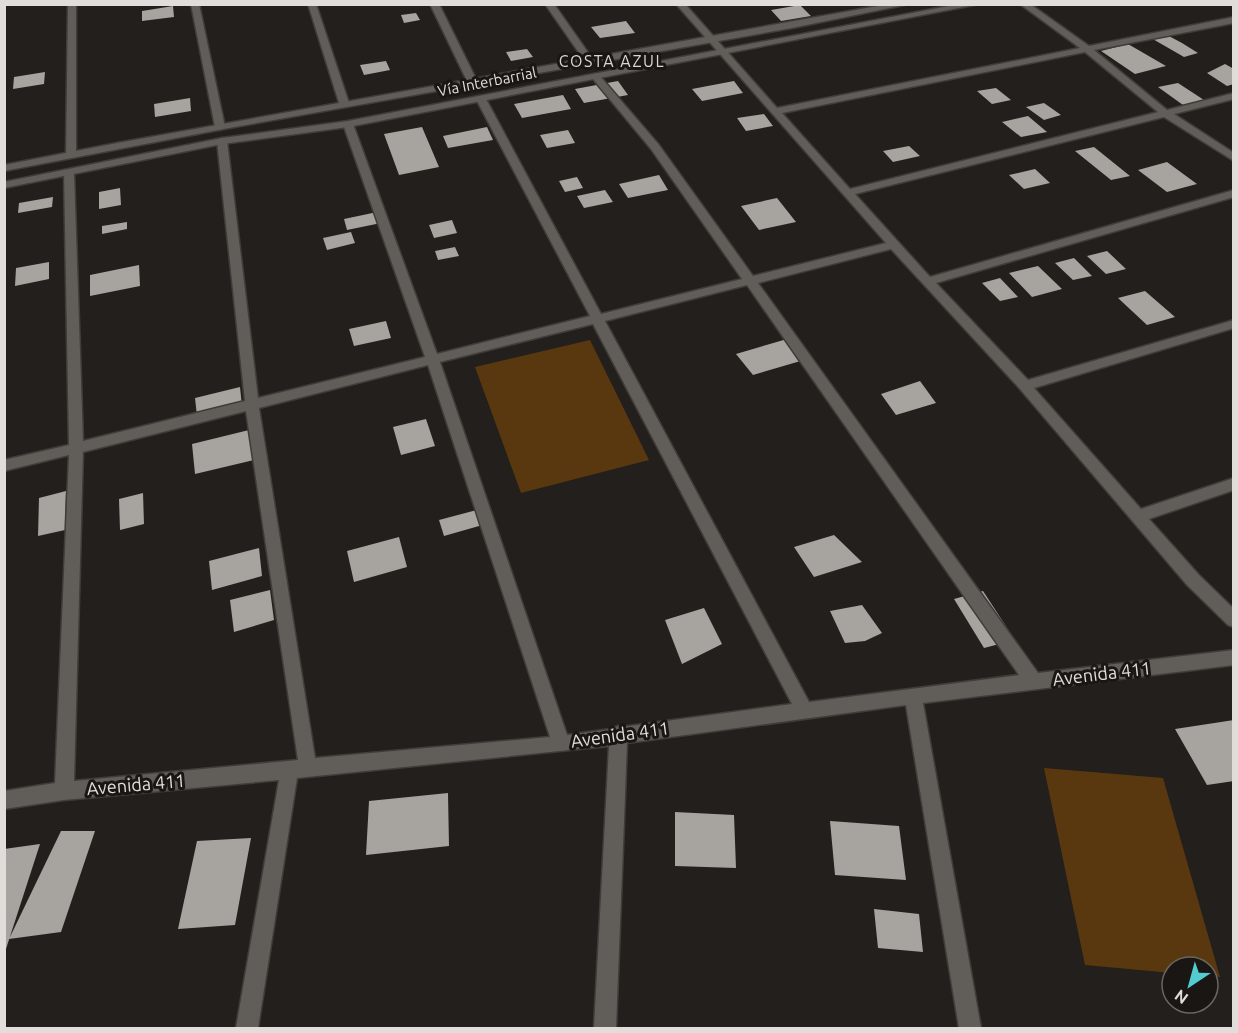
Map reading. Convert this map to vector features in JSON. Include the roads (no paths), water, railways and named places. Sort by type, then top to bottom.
[{"type":"street","points":[[71,154],[72,4]]},
{"type":"street","points":[[195,4],[221,134],[252,405],[309,769]]},
{"type":"street","points":[[312,4],[344,103]]},
{"type":"street","points":[[434,4],[472,81]]},
{"type":"street","points":[[549,4],[589,61]]},
{"type":"street","points":[[680,4],[894,245],[1024,386],[1193,580],[1233,620]]},
{"type":"street","name":"Vía Interbarrial","points":[[4,185],[69,173],[344,103],[713,42],[905,4]]},
{"type":"street","name":"Vía Interbarrial","points":[[4,168],[71,154],[221,134],[348,124],[975,4]]},
{"type":"street","points":[[1024,4],[1087,49],[1164,112],[1233,158]]},
{"type":"street","points":[[775,111],[1233,20]]},
{"type":"street","points":[[596,77],[655,147],[1034,682]]},
{"type":"street","points":[[848,193],[1233,96]]},
{"type":"street","points":[[481,99],[804,710]]},
{"type":"street","points":[[348,124],[433,361],[561,744]]},
{"type":"street","points":[[64,791],[76,449],[69,173]]},
{"type":"street","points":[[929,281],[1233,193]]},
{"type":"street","points":[[4,466],[894,245]]},
{"type":"street","points":[[1024,386],[1233,324]]},
{"type":"street","points":[[1139,516],[1233,484]]},
{"type":"street","name":"Avenida 411","points":[[4,800],[64,791],[289,772],[561,744],[618,734],[1233,657]]},
{"type":"street","points":[[913,696],[970,1029]]},
{"type":"street","points":[[605,1029],[618,734]]},
{"type":"street","points":[[247,1029],[289,772]]},
{"type":"district","name":"COSTA AZUL","points":[[612,61]]}]
